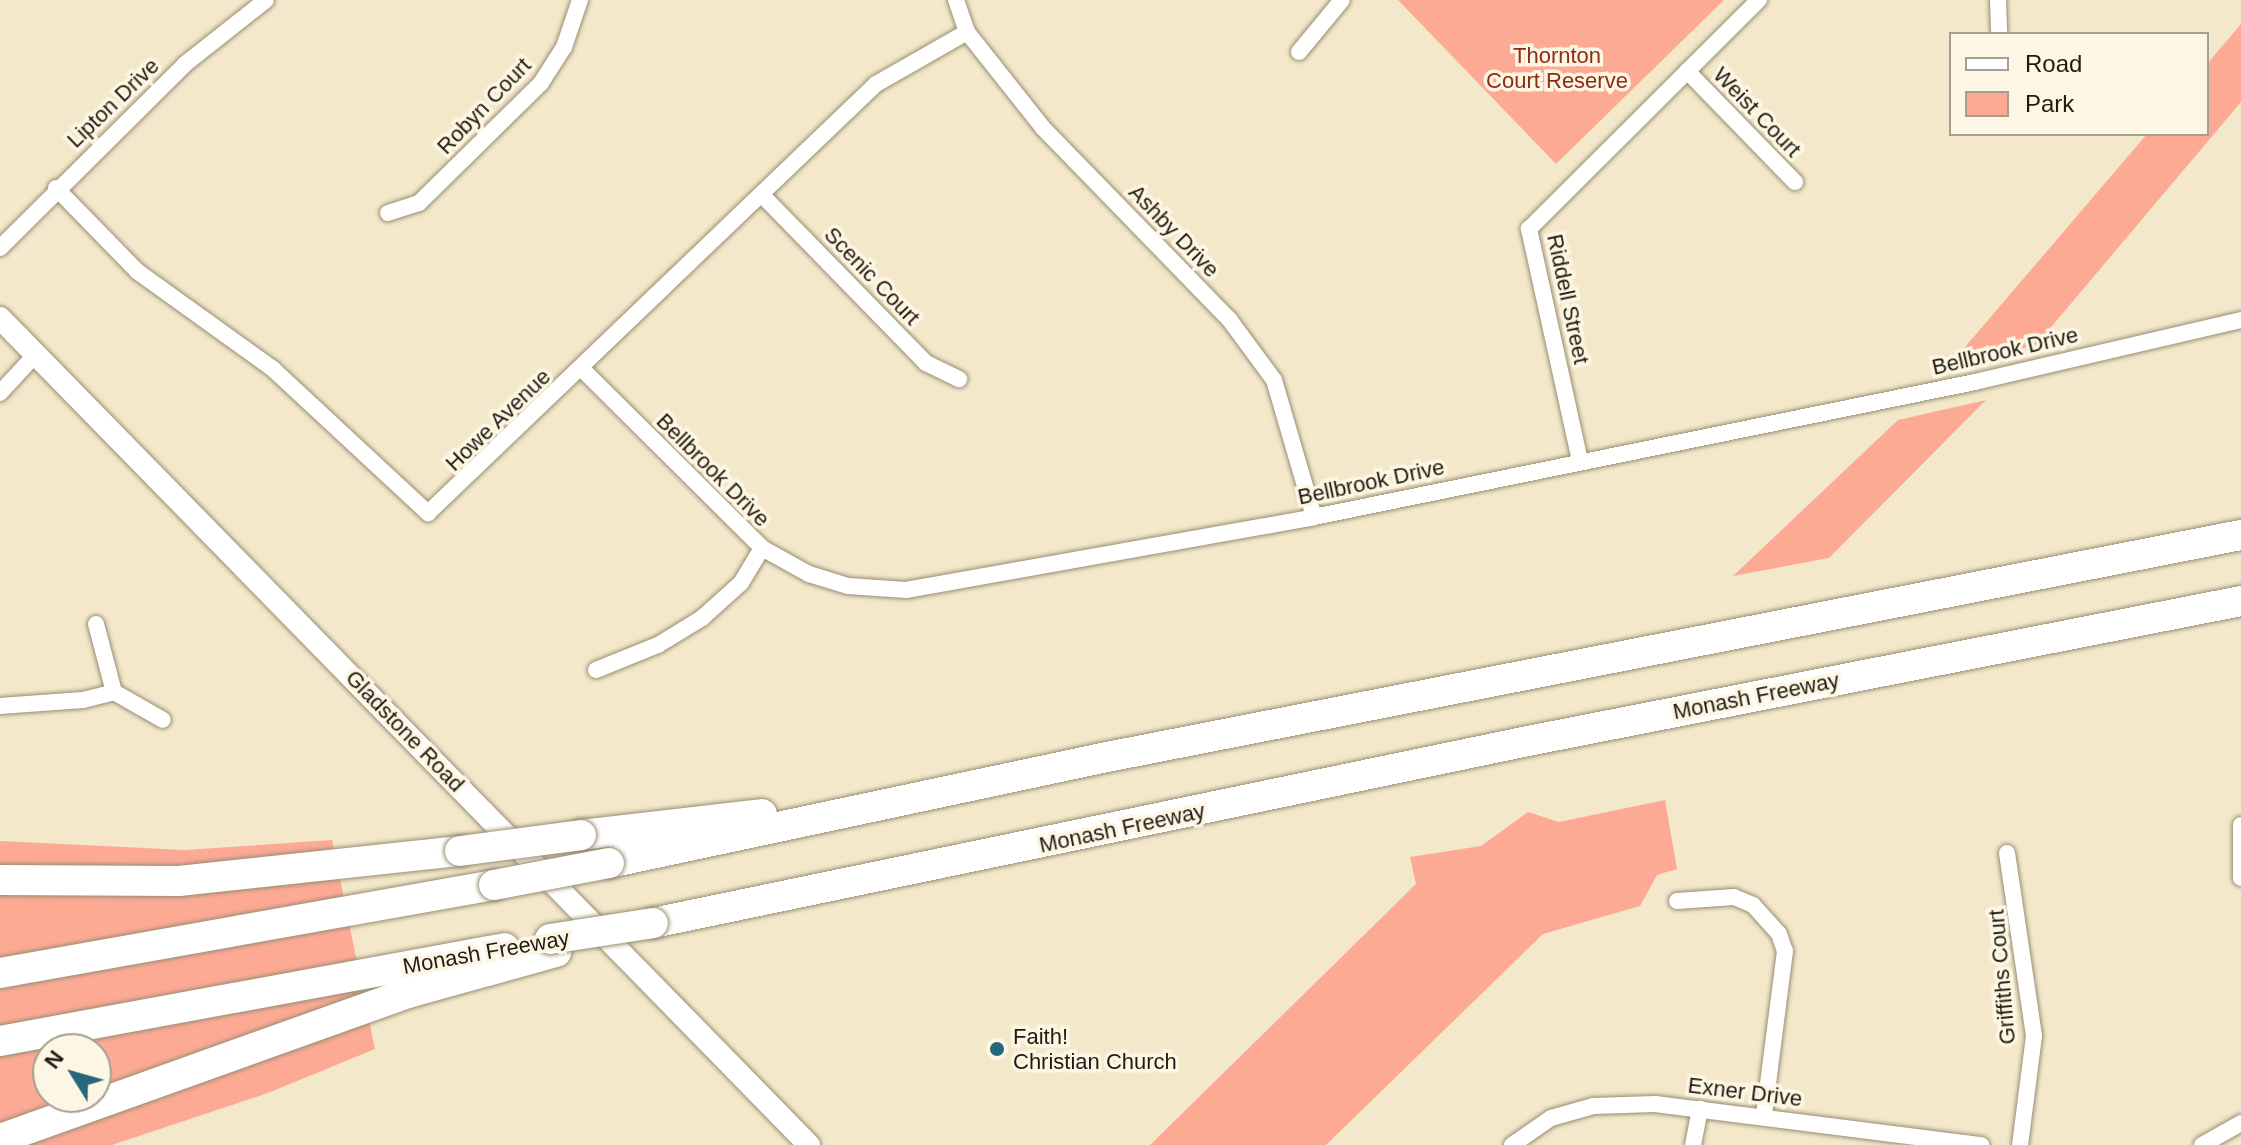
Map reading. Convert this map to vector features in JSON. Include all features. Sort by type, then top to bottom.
[{"type":"highway","points":[[0,973],[609,863],[908,799],[2241,535]]},
{"type":"highway","name":"Monash Freeway","points":[[0,1041],[553,946],[1523,742],[2241,601]]},
{"type":"highway","points":[[0,880],[179,881],[908,799]]},
{"type":"highway","points":[[5,1138],[408,993],[553,946]]},
{"type":"main road","name":"Gladstone Road","points":[[0,318],[809,1145]]},
{"type":"street","name":"Lipton Drive","points":[[0,248],[56,188],[185,64],[266,0]]},
{"type":"street","name":"Robyn Court","points":[[388,213],[419,203],[541,83],[564,47],[580,0]]},
{"type":"street","name":"Ashby Drive","points":[[956,0],[967,32],[1043,128],[1229,319],[1274,380],[1314,517]]},
{"type":"street","points":[[1299,52],[1342,0]]},
{"type":"street","name":"Riddell Street","points":[[1580,461],[1529,229],[1759,0]]},
{"type":"street","points":[[1998,0],[1999,32]]},
{"type":"street","name":"Howe Avenue","points":[[56,188],[138,272],[273,369],[428,513],[582,369],[876,84],[967,32]]},
{"type":"street","name":"Weist Court","points":[[1687,71],[1795,182]]},
{"type":"street","name":"Scenic Court","points":[[762,195],[926,363],[959,379]]},
{"type":"street","name":"Bellbrook Drive","points":[[582,369],[762,548],[809,574],[848,586],[906,590],[1314,517],[1975,382],[2241,320]]},
{"type":"street","points":[[0,393],[36,354]]},
{"type":"street","points":[[596,670],[658,645],[702,618],[741,583],[762,548]]},
{"type":"street","points":[[96,624],[114,692]]},
{"type":"street","points":[[0,706],[83,700],[114,692],[163,720]]},
{"type":"street","points":[[2241,825],[2241,878]]},
{"type":"street","name":"Griffiths Court","points":[[2007,853],[2034,1036],[2020,1145]]},
{"type":"street","points":[[1677,901],[1734,897],[1753,905],[1779,934],[1785,951],[1764,1116]]},
{"type":"street","name":"Exner Drive","points":[[1512,1145],[1551,1118],[1593,1106],[1655,1104],[1981,1145]]},
{"type":"street","points":[[1693,1145],[1700,1109]]},
{"type":"street","points":[[2202,1145],[2241,1123]]},
{"type":"green space","name":"Thornton Court Reserve","points":[[1398,0],[1724,0],[1556,164]]},
{"type":"green space","points":[[2241,24],[2241,102],[2036,345],[1948,367],[2145,136],[2209,136],[2209,62]]},
{"type":"green space","points":[[1986,400],[1829,558],[1733,576],[1898,420]]},
{"type":"green space","points":[[1665,800],[1677,869],[1657,875],[1640,906],[1543,934],[1326,1145],[1150,1145],[1416,884],[1410,857],[1481,846],[1528,812],[1559,822]]},
{"type":"green space","points":[[332,840],[375,1049],[268,1093],[112,1145],[0,1145],[0,841],[185,850]]},
{"type":"place","name":"Faith! Christian Church","points":[[997,1049]]}]
